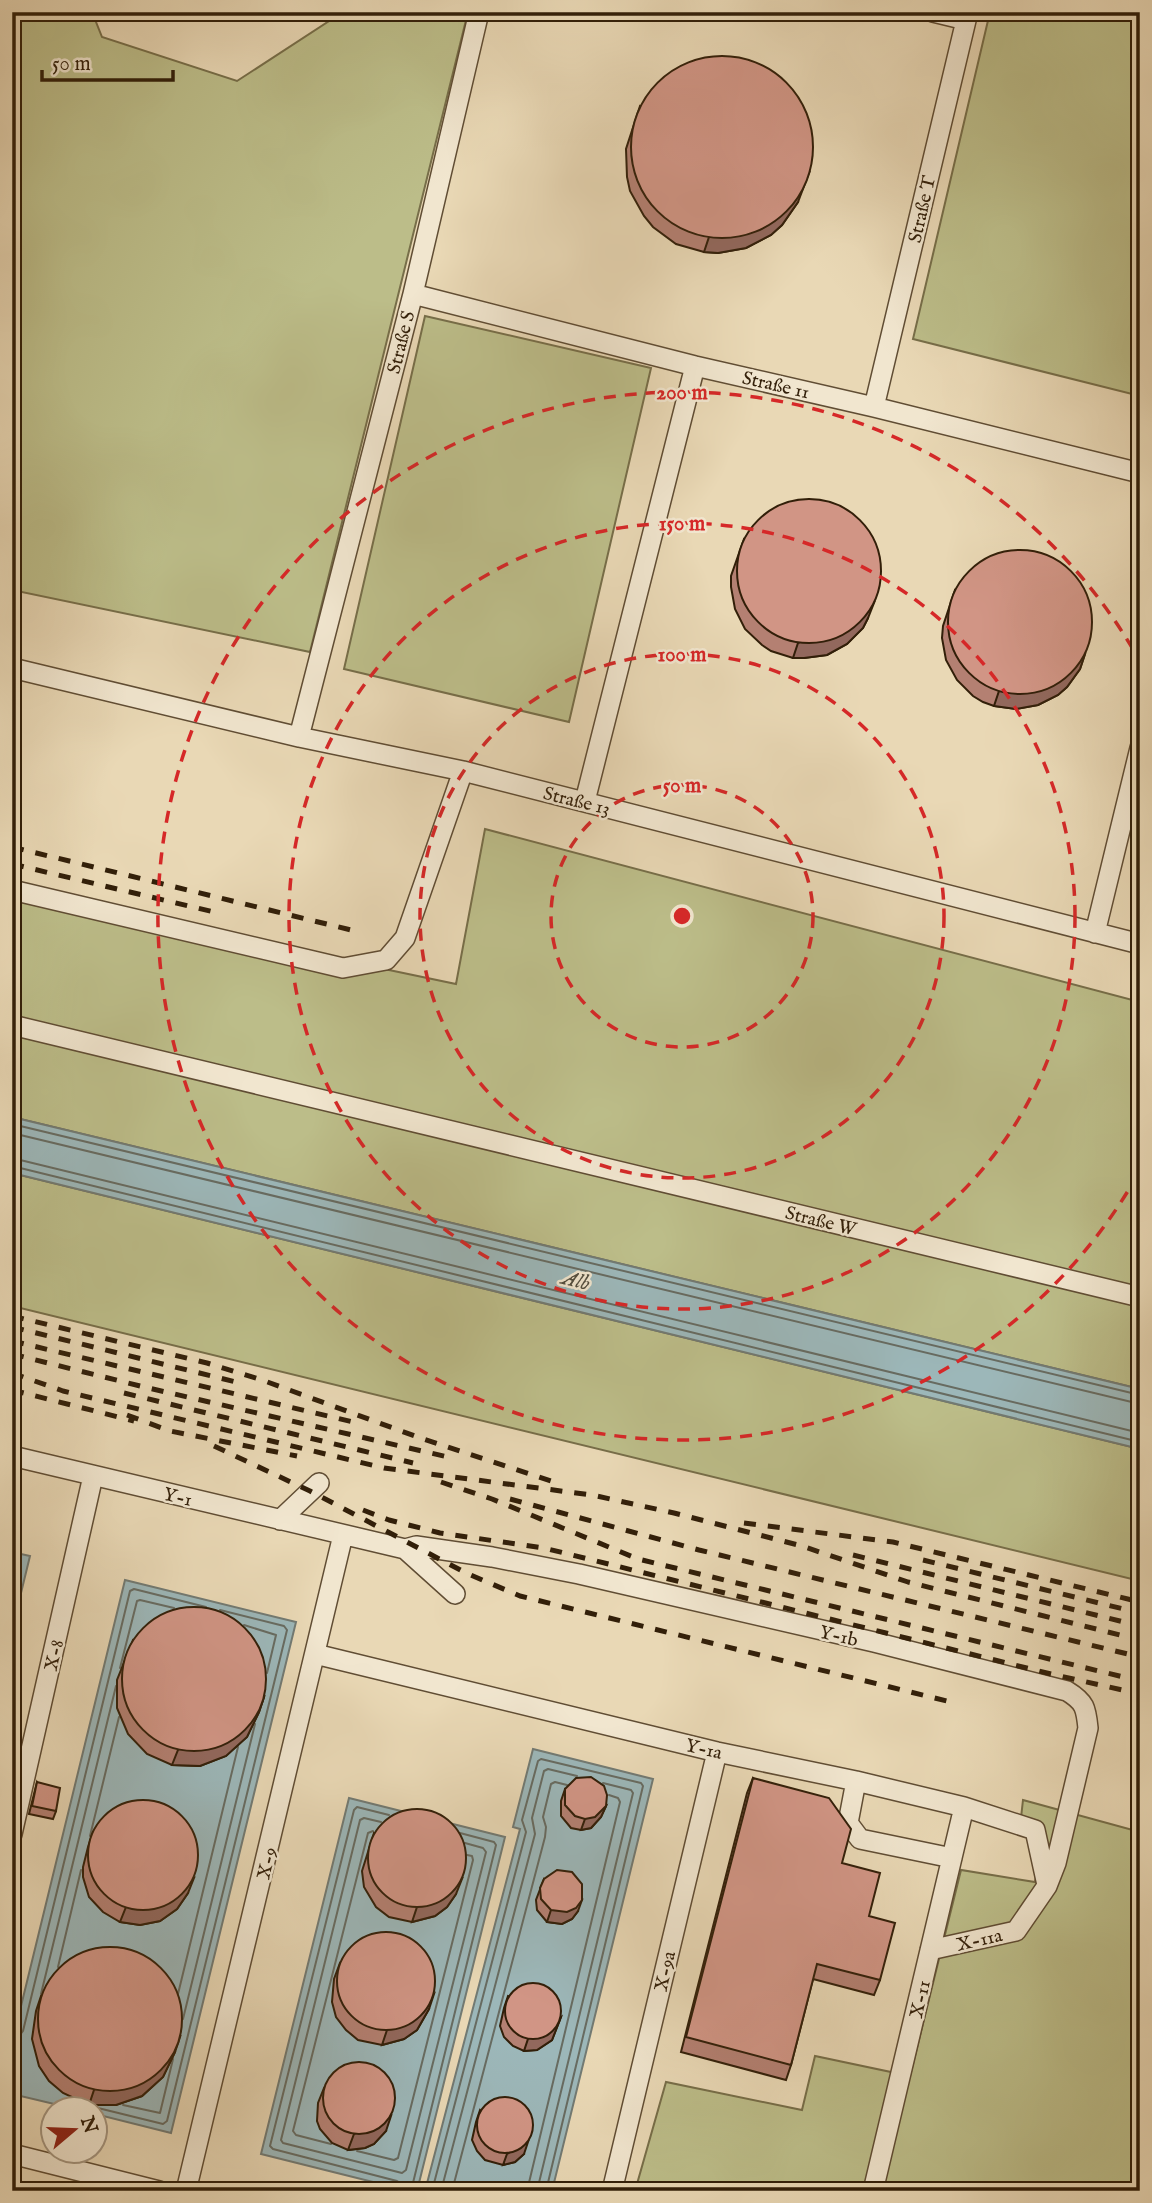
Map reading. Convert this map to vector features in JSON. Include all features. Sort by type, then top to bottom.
[{"type":"street","name":"Straße S","points":[[299,737],[412,294],[479,12]]},
{"type":"street","points":[[933,12],[967,16]]},
{"type":"street","name":"Straße T","points":[[874,407],[967,16]]},
{"type":"street","name":"Straße 11","points":[[412,294],[695,366],[1140,473]]},
{"type":"street","points":[[585,802],[695,366]]},
{"type":"street","name":"Straße 13","points":[[12,668],[299,737],[463,771],[1140,944]]},
{"type":"street","points":[[1095,933],[1140,748]]},
{"type":"street","points":[[12,890],[343,968],[386,960],[405,938],[463,771]]},
{"type":"street","name":"Straße W","points":[[12,1025],[1140,1297]]},
{"type":"street","name":"Y-1","points":[[12,1456],[343,1535]]},
{"type":"street","name":"X-8","points":[[12,1834],[93,1476]]},
{"type":"street","points":[[279,1520],[319,1483]]},
{"type":"street","name":"Y-1b","points":[[343,1535],[405,1549],[416,1546],[579,1574],[874,1642],[1067,1691],[1080,1699],[1086,1711],[1088,1728],[1056,1863],[1047,1886]]},
{"type":"street","name":"X-9","points":[[186,2191],[343,1535]]},
{"type":"street","name":"Y-1b","points":[[405,1549],[455,1594]]},
{"type":"street","name":"Y-1a","points":[[315,1654],[717,1752],[964,1807],[1035,1830],[1047,1886]]},
{"type":"street","name":"X-9a","points":[[612,2191],[717,1752]]},
{"type":"street","points":[[856,1781],[848,1824],[860,1839],[952,1858]]},
{"type":"street","name":"X-11","points":[[873,2191],[964,1807]]},
{"type":"street","name":"X-11a","points":[[930,1950],[1016,1931],[1047,1886]]},
{"type":"street","points":[[12,2154],[159,2191]]},
{"type":"green space","points":[[12,12],[92,12],[102,37],[237,81],[343,12],[468,12],[310,652],[12,590]]},
{"type":"green space","points":[[990,12],[1124,12],[1140,16],[1140,396],[913,339]]},
{"type":"green space","points":[[425,316],[651,368],[569,722],[344,669]]},
{"type":"green space","points":[[485,829],[1140,1002],[1140,1389],[12,1117],[12,891],[456,984]]},
{"type":"green space","points":[[12,1173],[1140,1449],[1140,1581],[12,1306]]},
{"type":"green space","points":[[1023,1800],[1140,1832],[1140,2191],[635,2191],[666,2082],[802,2110],[815,2056],[910,2076],[961,1870],[1035,1882],[1044,1834],[1021,1818]]},
{"type":"water","name":"Alb","points":[[12,1117],[1140,1389],[1140,1449],[12,1173]]},
{"type":"water","points":[[12,1552],[30,1556],[12,1630]]},
{"type":"water","points":[[125,1580],[296,1622],[171,2133],[108,2117],[108,2094],[38,2094],[38,2100],[12,2094],[12,2043]]},
{"type":"water","points":[[533,1749],[653,1779],[552,2191],[425,2191],[520,1829],[513,1827]]},
{"type":"water","points":[[349,1798],[505,1837],[417,2191],[261,2154]]},
{"type":"building","points":[[722,56],[757,63],[786,83],[806,112],[813,147],[806,182],[786,211],[757,231],[722,238],[687,231],[658,211],[638,182],[631,147],[638,112],[658,83],[687,63]]},
{"type":"building","points":[[809,499],[837,504],[860,520],[876,543],[881,571],[876,599],[860,622],[837,638],[809,643],[781,638],[758,622],[742,599],[737,571],[742,543],[758,520],[781,504]]},
{"type":"building","points":[[1020,550],[1048,555],[1071,571],[1087,594],[1092,622],[1087,650],[1071,673],[1048,689],[1020,694],[992,689],[969,673],[953,650],[948,622],[953,594],[969,571],[992,555]]},
{"type":"building","points":[[194,1607],[221,1613],[245,1628],[260,1652],[266,1679],[260,1706],[245,1730],[221,1745],[194,1751],[167,1745],[143,1730],[128,1706],[122,1679],[128,1652],[143,1628],[167,1613]]},
{"type":"building","points":[[591,1777],[604,1786],[606,1806],[595,1817],[585,1819],[575,1816],[565,1805],[565,1789],[576,1778]]},
{"type":"building","points":[[753,1778],[829,1798],[851,1829],[842,1863],[880,1873],[869,1916],[895,1923],[880,1980],[817,1964],[791,2065],[686,2037]]},
{"type":"building","points":[[37,1782],[60,1788],[56,1811],[32,1806]]},
{"type":"building","points":[[143,1800],[164,1804],[182,1816],[194,1834],[198,1855],[194,1876],[182,1894],[164,1906],[143,1910],[122,1906],[104,1894],[92,1876],[88,1855],[92,1834],[104,1816],[122,1804]]},
{"type":"building","points":[[417,1809],[436,1813],[452,1823],[462,1839],[466,1858],[462,1877],[452,1893],[436,1903],[417,1907],[398,1903],[382,1893],[372,1877],[368,1858],[372,1839],[382,1823],[398,1813]]},
{"type":"building","points":[[557,1870],[572,1872],[582,1884],[582,1900],[576,1908],[567,1912],[551,1910],[541,1899],[540,1888],[544,1879]]},
{"type":"building","points":[[386,1932],[405,1936],[421,1946],[431,1962],[435,1981],[431,2000],[421,2016],[405,2026],[386,2030],[367,2026],[351,2016],[341,2000],[337,1981],[341,1962],[351,1946],[367,1936]]},
{"type":"building","points":[[110,1947],[137,1953],[161,1968],[176,1992],[182,2019],[176,2046],[161,2070],[137,2085],[110,2091],[83,2085],[59,2070],[44,2046],[38,2019],[44,1992],[59,1968],[83,1953]]},
{"type":"building","points":[[528,1983],[538,1983],[553,1991],[559,2000],[559,2022],[553,2031],[538,2039],[528,2039],[510,2027],[505,2016],[505,2006],[517,1988]]},
{"type":"building","points":[[366,2062],[385,2072],[393,2084],[393,2112],[385,2124],[373,2132],[352,2134],[333,2124],[325,2112],[323,2091],[333,2072],[345,2064]]},
{"type":"building","points":[[500,2097],[510,2097],[525,2105],[531,2114],[531,2136],[525,2145],[510,2153],[500,2153],[482,2141],[477,2130],[477,2120],[489,2102]]},
{"type":"railway","points":[[12,847],[351,930]]},
{"type":"railway","points":[[12,864],[214,912]]},
{"type":"railway","points":[[12,1316],[207,1363],[557,1483]]},
{"type":"railway","points":[[12,1327],[240,1383]]},
{"type":"railway","points":[[12,1341],[353,1422]]},
{"type":"railway","points":[[12,1354],[448,1457]]},
{"type":"railway","points":[[12,1373],[63,1391],[384,1468],[592,1495],[674,1513],[802,1546],[908,1582],[1140,1640]]},
{"type":"railway","points":[[12,1390],[134,1421]]},
{"type":"railway","points":[[124,1393],[413,1463]]},
{"type":"railway","points":[[127,1415],[170,1431],[297,1456]]},
{"type":"railway","points":[[214,1446],[310,1491],[466,1573],[520,1596],[951,1702]]},
{"type":"railway","points":[[441,1482],[492,1499],[638,1559],[1140,1681]]},
{"type":"railway","points":[[510,1499],[699,1550],[1140,1657]]},
{"type":"railway","points":[[363,1510],[389,1520],[440,1533],[544,1548],[1140,1694]]},
{"type":"railway","points":[[744,1523],[893,1542],[1140,1602]]},
{"type":"railway","points":[[853,1555],[1140,1626]]},
{"type":"railway","points":[[923,1560],[1140,1613]]}]
